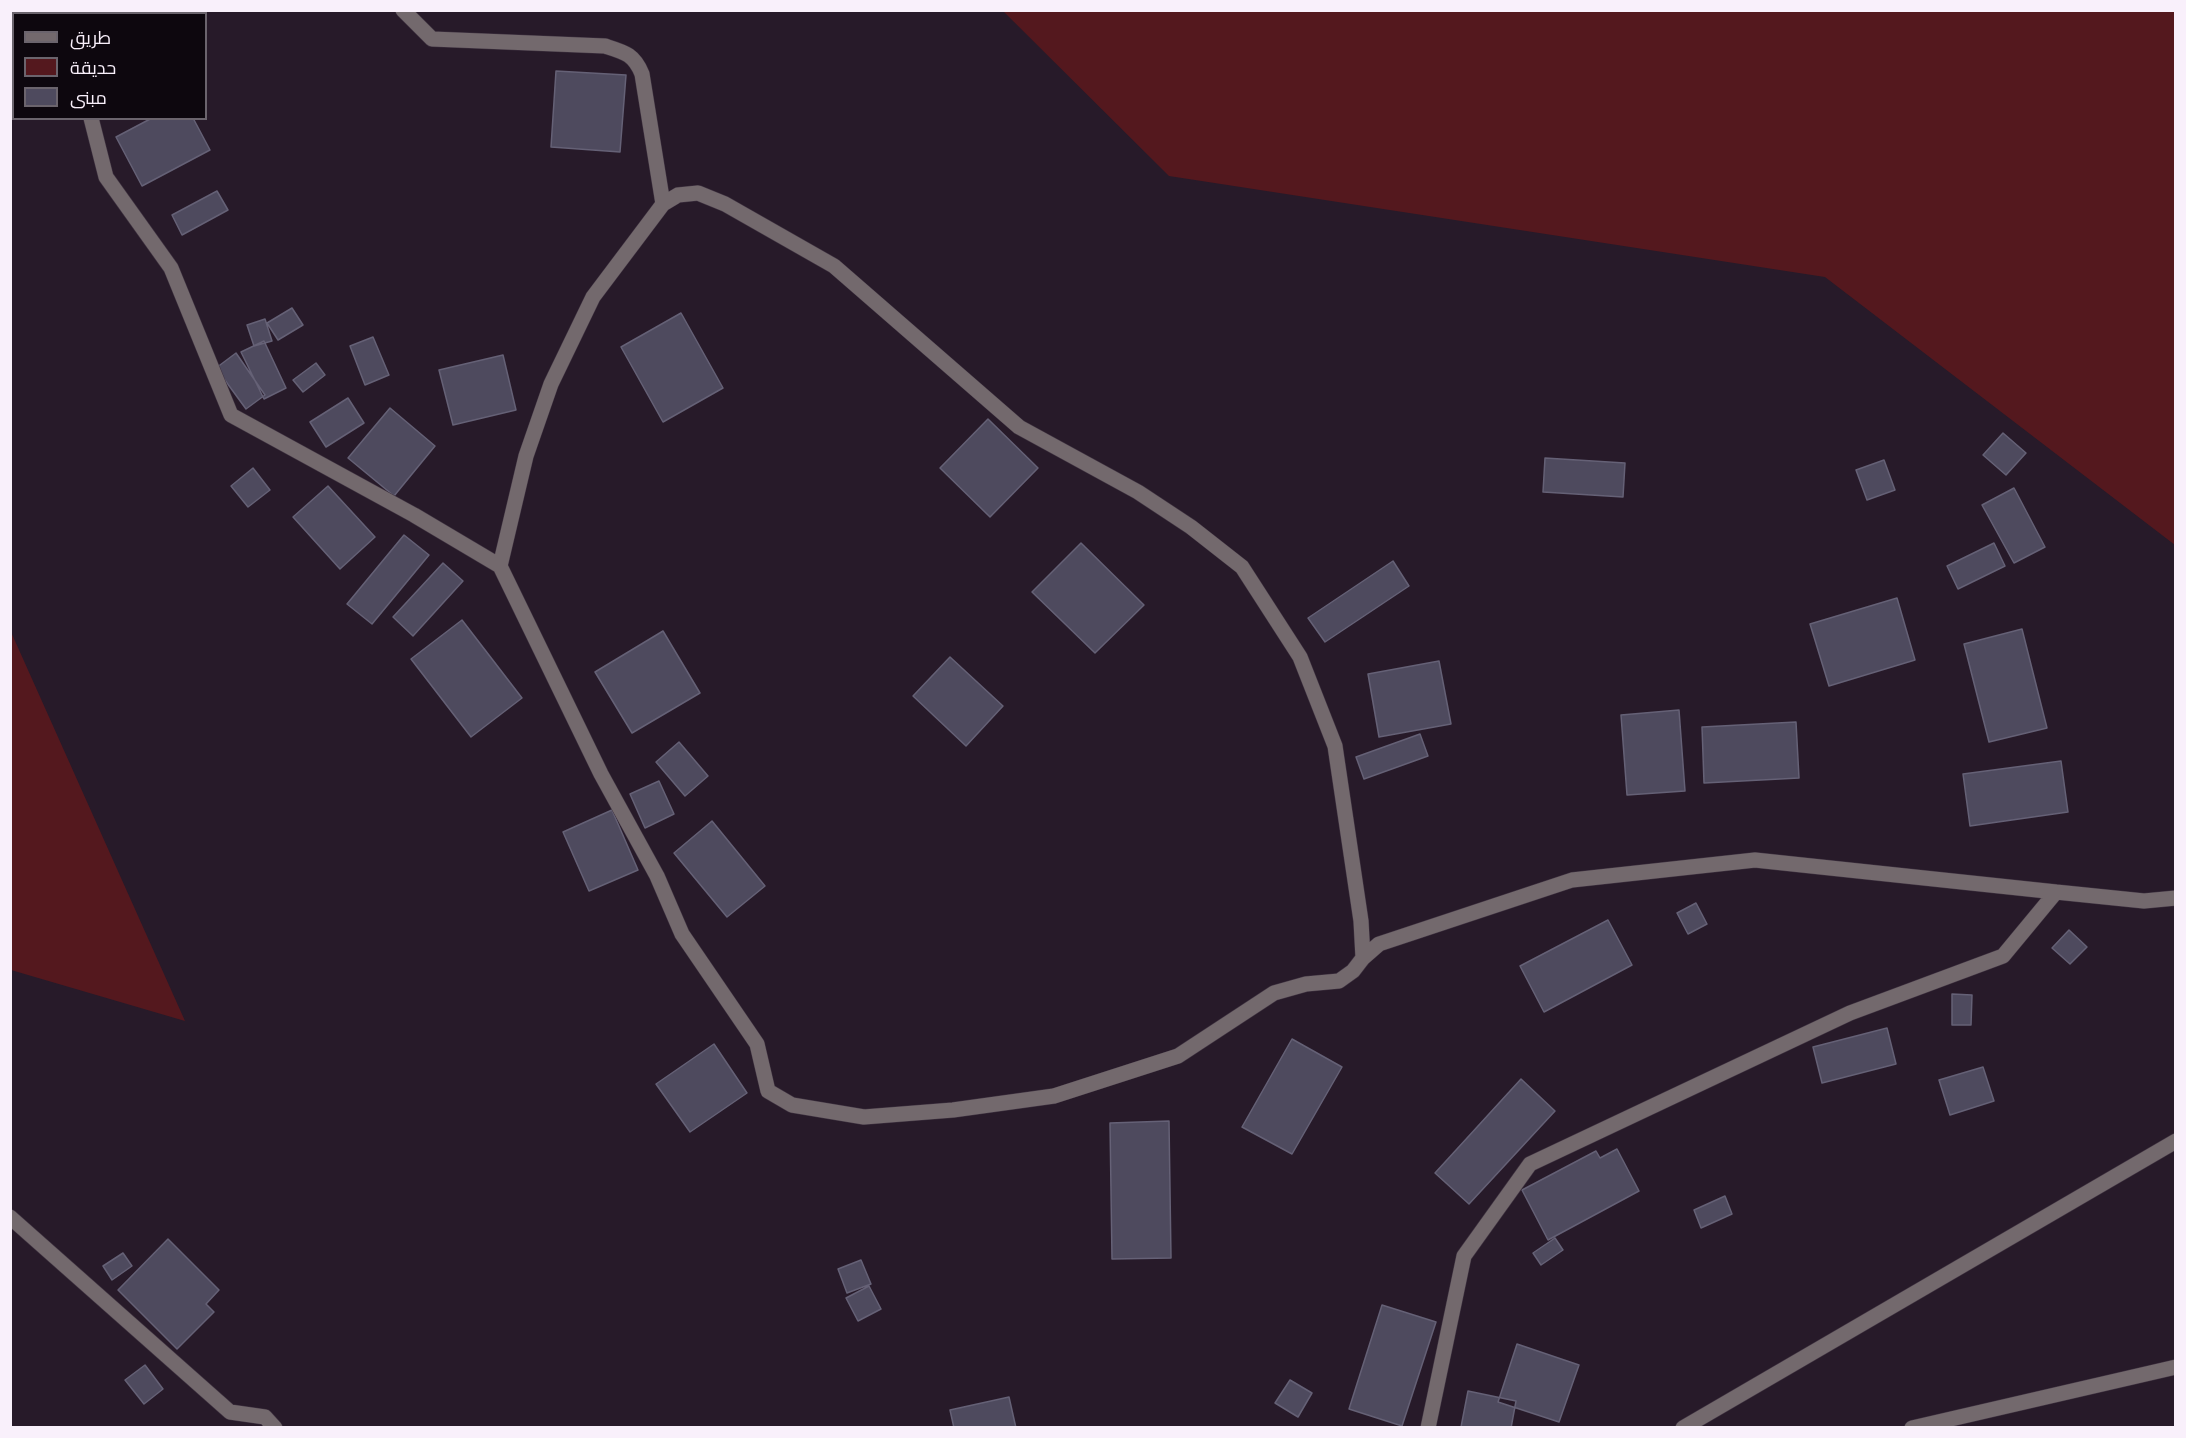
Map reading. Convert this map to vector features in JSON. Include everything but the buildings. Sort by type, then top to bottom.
[{"type":"street","points":[[403,10],[432,39],[604,46],[629,54],[637,60],[642,74],[663,204]]},
{"type":"street","points":[[92,120],[106,177],[171,268],[231,415],[414,515],[500,566],[601,774],[657,876],[682,934],[757,1044],[768,1091],[792,1104],[864,1117],[953,1110],[1054,1096],[1178,1056],[1274,993],[1306,984],[1339,981],[1353,971],[1363,958],[1379,944],[1400,935],[1572,880],[1755,860],[2144,901],[2175,898]]},
{"type":"street","points":[[500,566],[526,456],[551,384],[593,297],[663,204],[678,195],[698,193],[725,204],[834,266],[1019,428],[1138,492],[1191,527],[1242,567],[1300,657],[1335,747],[1361,921],[1363,958]]},
{"type":"street","points":[[1428,1428],[1464,1256],[1530,1164],[1850,1013],[2004,956],[2056,892]]},
{"type":"street","points":[[1683,1428],[2175,1141]]},
{"type":"street","points":[[10,1217],[230,1412],[265,1417],[274,1428]]},
{"type":"street","points":[[1912,1428],[2175,1367]]},
{"type":"green space","points":[[1003,11],[2175,11],[2175,545],[1825,277],[1169,176]]},
{"type":"green space","points":[[11,632],[185,1021],[11,970]]}]
